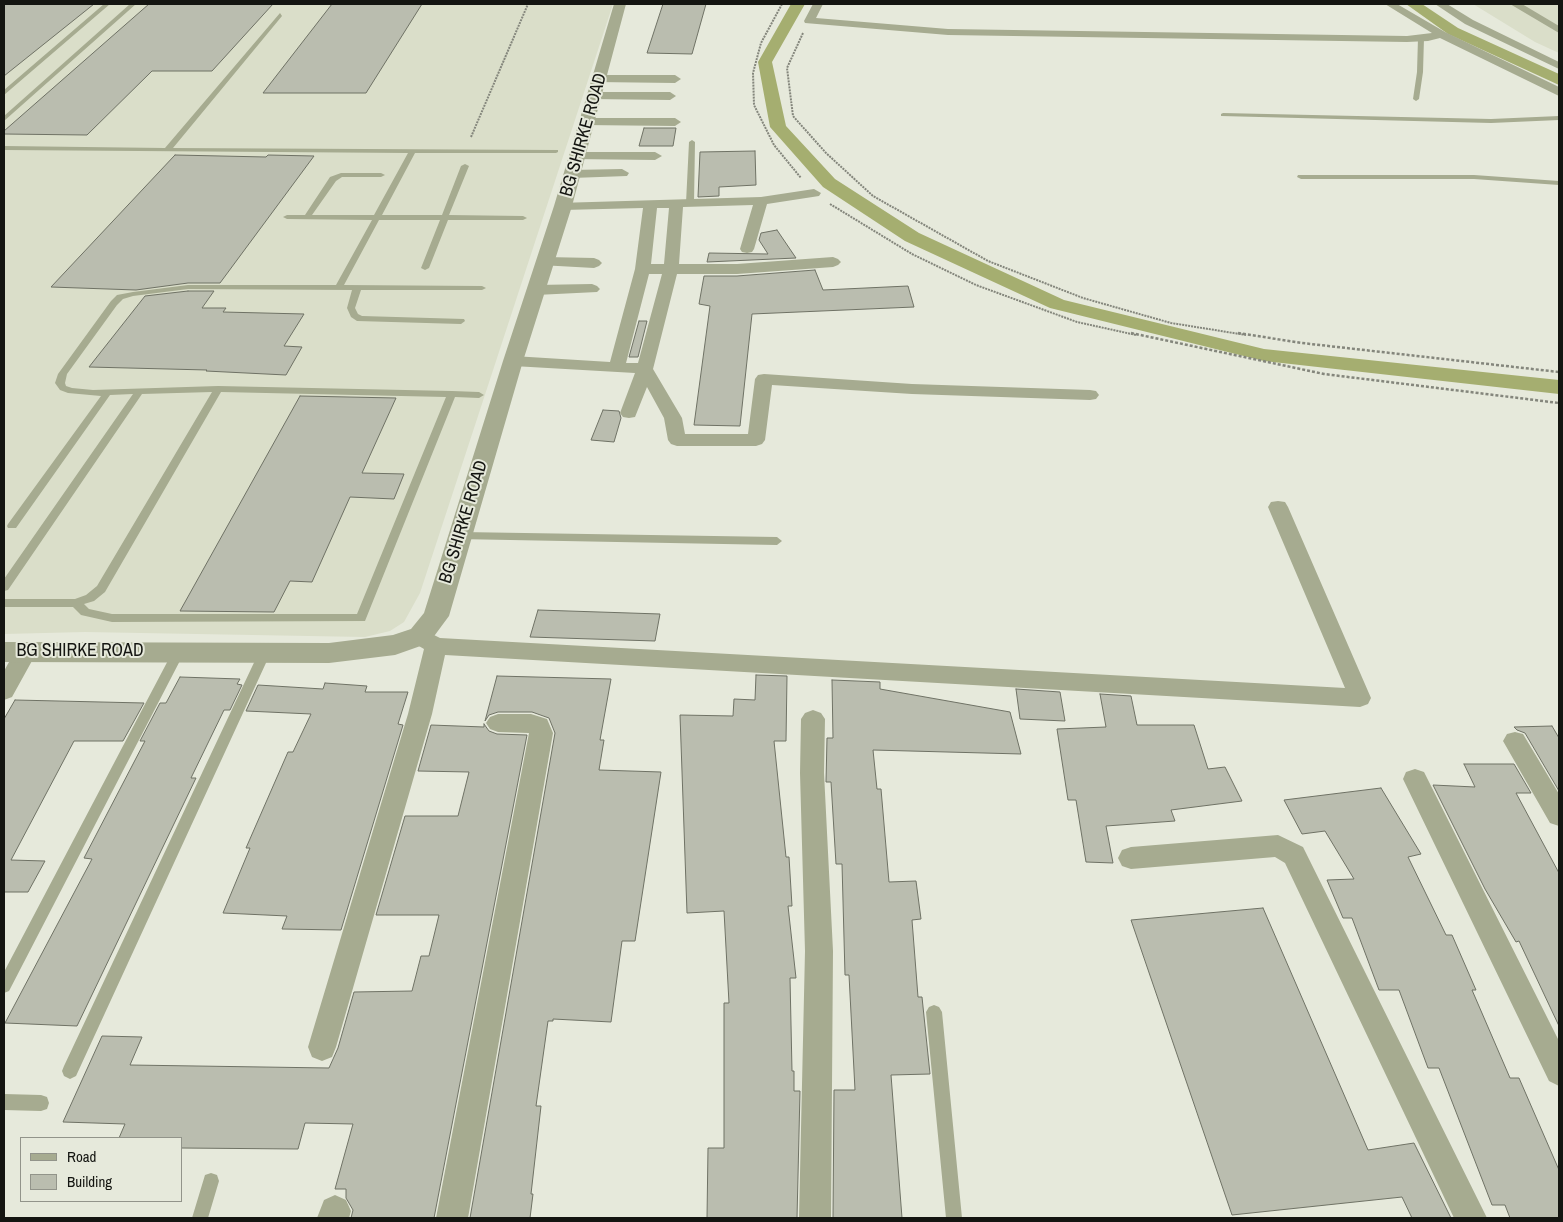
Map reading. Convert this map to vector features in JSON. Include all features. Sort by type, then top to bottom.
[{"type":"street","name":"BG SHIRKE ROAD","points":[[4,652],[27,650],[329,653],[428,641],[513,362],[563,206],[620,4]]},
{"type":"street","points":[[818,4],[809,21],[948,32],[1422,38],[1441,34]]},
{"type":"street","points":[[1390,4],[1441,34],[1559,92]]},
{"type":"street","points":[[1440,4],[1469,22],[1559,66]]},
{"type":"street","points":[[1515,4],[1559,30]]},
{"type":"street","points":[[584,127],[675,79]]},
{"type":"street","points":[[584,127],[670,96]]},
{"type":"street","points":[[584,127],[647,105]]},
{"type":"street","points":[[584,127],[673,118]]},
{"type":"street","points":[[584,127],[635,143]]},
{"type":"street","points":[[584,127],[655,156]]},
{"type":"street","points":[[584,127],[622,174]]},
{"type":"street","points":[[563,206],[761,200],[814,194]]},
{"type":"street","points":[[747,249],[761,200]]},
{"type":"street","points":[[618,366],[643,269],[651,203]]},
{"type":"street","points":[[629,413],[645,369],[671,269],[683,203]]},
{"type":"street","points":[[545,262],[594,262]]},
{"type":"street","points":[[643,269],[737,269],[833,262]]},
{"type":"street","points":[[536,290],[592,289]]},
{"type":"street","points":[[513,362],[618,366],[645,369]]},
{"type":"street","points":[[645,369],[673,418],[677,440],[756,440],[764,379],[912,390],[1090,395]]},
{"type":"street","points":[[322,1047],[420,714],[428,641],[1360,698],[1278,507]]},
{"type":"street","points":[[4,691],[27,650]]},
{"type":"street","points":[[813,719],[812,773],[819,951],[815,1218]]},
{"type":"street","points":[[452,1218],[541,733],[540,725],[530,723],[498,723]]},
{"type":"street","points":[[1515,741],[1559,816]]},
{"type":"street","points":[[1415,779],[1559,1071]]},
{"type":"street","points":[[1131,858],[1278,846],[1294,855],[1471,1218]]},
{"type":"lane","points":[[4,93],[106,4]]},
{"type":"lane","points":[[4,119],[133,4]]},
{"type":"lane","points":[[167,150],[280,15]]},
{"type":"lane","points":[[1416,98],[1422,38]]},
{"type":"lane","points":[[1223,115],[1490,121],[1559,118]]},
{"type":"lane","points":[[4,148],[464,151],[584,127]]},
{"type":"lane","points":[[683,203],[692,142]]},
{"type":"lane","points":[[338,288],[413,151]]},
{"type":"lane","points":[[425,268],[465,166]]},
{"type":"lane","points":[[307,217],[333,179],[341,175],[381,175]]},
{"type":"lane","points":[[1301,177],[1474,177],[1559,182]]},
{"type":"lane","points":[[287,217],[522,218]]},
{"type":"lane","points":[[479,395],[218,389],[107,393],[71,391],[63,388],[60,383],[68,366],[114,303],[120,298],[155,290],[188,287],[482,288]]},
{"type":"lane","points":[[357,288],[351,308],[354,315],[360,319],[461,321]]},
{"type":"lane","points":[[4,603],[76,602],[90,598],[101,589],[218,389]]},
{"type":"lane","points":[[4,587],[140,391]]},
{"type":"lane","points":[[12,526],[107,393]]},
{"type":"lane","points":[[76,602],[85,612],[112,618],[361,618],[452,394]]},
{"type":"lane","points":[[460,536],[777,541]]},
{"type":"lane","points":[[4,986],[180,651]]},
{"type":"lane","points":[[70,1071],[264,652]]},
{"type":"lane","points":[[934,1012],[954,1218]]},
{"type":"lane","points":[[4,1102],[41,1103]]},
{"type":"lane","points":[[200,1218],[211,1181]]},
{"type":"path","points":[[464,151],[528,4]]},
{"type":"path","points":[[782,4],[761,43],[754,72],[754,105],[774,145],[814,194],[912,254],[976,286],[1077,322],[1324,374],[1559,404]]},
{"type":"path","points":[[809,21],[787,68],[793,116],[826,153],[873,196],[988,261],[1083,298],[1171,323],[1302,343],[1559,372]]},
{"type":"shaded area","points":[[4,4],[613,4],[420,593],[404,622],[390,631],[365,637],[85,632],[4,634]]},
{"type":"shaded area","points":[[1473,4],[1559,4],[1559,53],[1535,42]]},
{"type":"building","points":[[4,4],[94,4],[4,76]]},
{"type":"building","points":[[149,4],[273,4],[212,71],[152,71],[87,135],[4,134],[4,131]]},
{"type":"building","points":[[332,4],[422,4],[366,93],[263,93]]},
{"type":"building","points":[[663,4],[706,4],[692,54],[647,53]]},
{"type":"building","points":[[644,128],[676,128],[673,146],[639,146]]},
{"type":"building","points":[[755,151],[756,185],[719,187],[719,196],[698,197],[700,152]]},
{"type":"building","points":[[175,155],[314,156],[220,283],[188,283],[136,290],[51,287]]},
{"type":"building","points":[[777,230],[796,258],[707,262],[709,253],[768,254],[759,240],[761,233]]},
{"type":"building","points":[[815,270],[823,290],[908,286],[914,307],[752,314],[740,426],[694,425],[710,306],[699,304],[704,276],[737,276]]},
{"type":"building","points":[[188,291],[214,291],[202,308],[226,308],[223,312],[304,314],[284,346],[302,347],[286,375],[207,370],[89,367],[145,296]]},
{"type":"building","points":[[639,321],[647,321],[638,357],[629,357]]},
{"type":"building","points":[[300,396],[396,398],[362,473],[404,474],[394,499],[350,497],[312,582],[290,581],[274,612],[180,611]]},
{"type":"building","points":[[603,410],[619,411],[621,418],[614,442],[591,440]]},
{"type":"building","points":[[538,610],[660,614],[655,641],[530,637]]},
{"type":"building","points":[[756,675],[787,676],[786,741],[774,741],[786,857],[789,857],[792,906],[788,906],[796,978],[790,978],[792,1071],[794,1071],[794,1091],[800,1091],[797,1218],[707,1218],[708,1148],[724,1148],[724,1003],[729,1003],[724,911],[687,913],[680,715],[733,716],[734,699],[755,700]]},
{"type":"building","points":[[497,676],[611,679],[600,740],[604,740],[599,770],[661,772],[635,941],[622,941],[611,1022],[553,1019],[553,1021],[548,1021],[536,1106],[541,1106],[530,1218],[470,1218],[555,733],[549,718],[532,712],[498,712],[489,715],[485,721]]},
{"type":"building","points":[[180,677],[240,679],[237,684],[242,685],[230,710],[224,710],[191,778],[196,778],[77,1026],[5,1023],[92,859],[84,858],[145,741],[140,741],[160,703],[166,703]]},
{"type":"building","points":[[832,680],[880,682],[880,689],[1010,712],[1021,754],[873,750],[877,789],[881,789],[889,882],[916,881],[921,919],[912,920],[918,997],[922,997],[930,1074],[891,1075],[902,1218],[833,1218],[834,1090],[855,1090],[849,975],[845,975],[842,864],[836,864],[831,782],[826,782],[827,738],[833,738]]},
{"type":"building","points":[[325,683],[367,686],[365,692],[408,692],[398,724],[403,725],[341,930],[282,929],[287,916],[223,913],[250,848],[246,848],[288,752],[293,752],[311,714],[246,711],[258,685],[323,689]]},
{"type":"building","points":[[1016,689],[1060,692],[1065,721],[1020,719]]},
{"type":"building","points":[[1100,694],[1131,696],[1137,725],[1194,725],[1208,769],[1225,767],[1242,801],[1171,810],[1175,821],[1106,826],[1113,863],[1086,862],[1076,800],[1068,800],[1057,729],[1106,727]]},
{"type":"building","points":[[15,700],[144,703],[123,741],[74,741],[11,860],[45,861],[28,892],[4,892],[4,719]]},
{"type":"building","points":[[484,724],[489,731],[497,734],[527,735],[434,1218],[351,1218],[353,1210],[346,1198],[346,1189],[335,1189],[353,1124],[305,1123],[298,1149],[182,1148],[182,1137],[119,1137],[125,1124],[63,1122],[102,1036],[142,1037],[130,1065],[329,1068],[338,1048],[354,992],[412,991],[421,956],[429,956],[439,915],[376,915],[405,816],[458,816],[469,772],[418,771],[431,725],[484,727]]},
{"type":"building","points":[[1552,726],[1559,738],[1559,791],[1525,733],[1514,727]]},
{"type":"building","points":[[1464,764],[1514,764],[1531,793],[1516,793],[1559,873],[1559,1026],[1519,941],[1516,942],[1485,889],[1433,785],[1475,787]]},
{"type":"building","points":[[1381,788],[1421,854],[1408,857],[1446,935],[1452,935],[1476,990],[1472,990],[1510,1078],[1519,1078],[1559,1170],[1559,1218],[1510,1218],[1505,1205],[1492,1205],[1439,1068],[1428,1068],[1399,990],[1379,990],[1352,918],[1343,918],[1327,880],[1354,879],[1325,831],[1302,834],[1284,800]]},
{"type":"building","points":[[1263,908],[1368,1150],[1414,1143],[1451,1218],[1412,1218],[1402,1197],[1232,1215],[1131,920]]},
{"type":"waterway","points":[[798,4],[765,62],[778,127],[829,183],[912,237],[1057,304],[1264,355],[1559,387]]},
{"type":"waterway","points":[[1413,4],[1453,31],[1559,80]]}]
